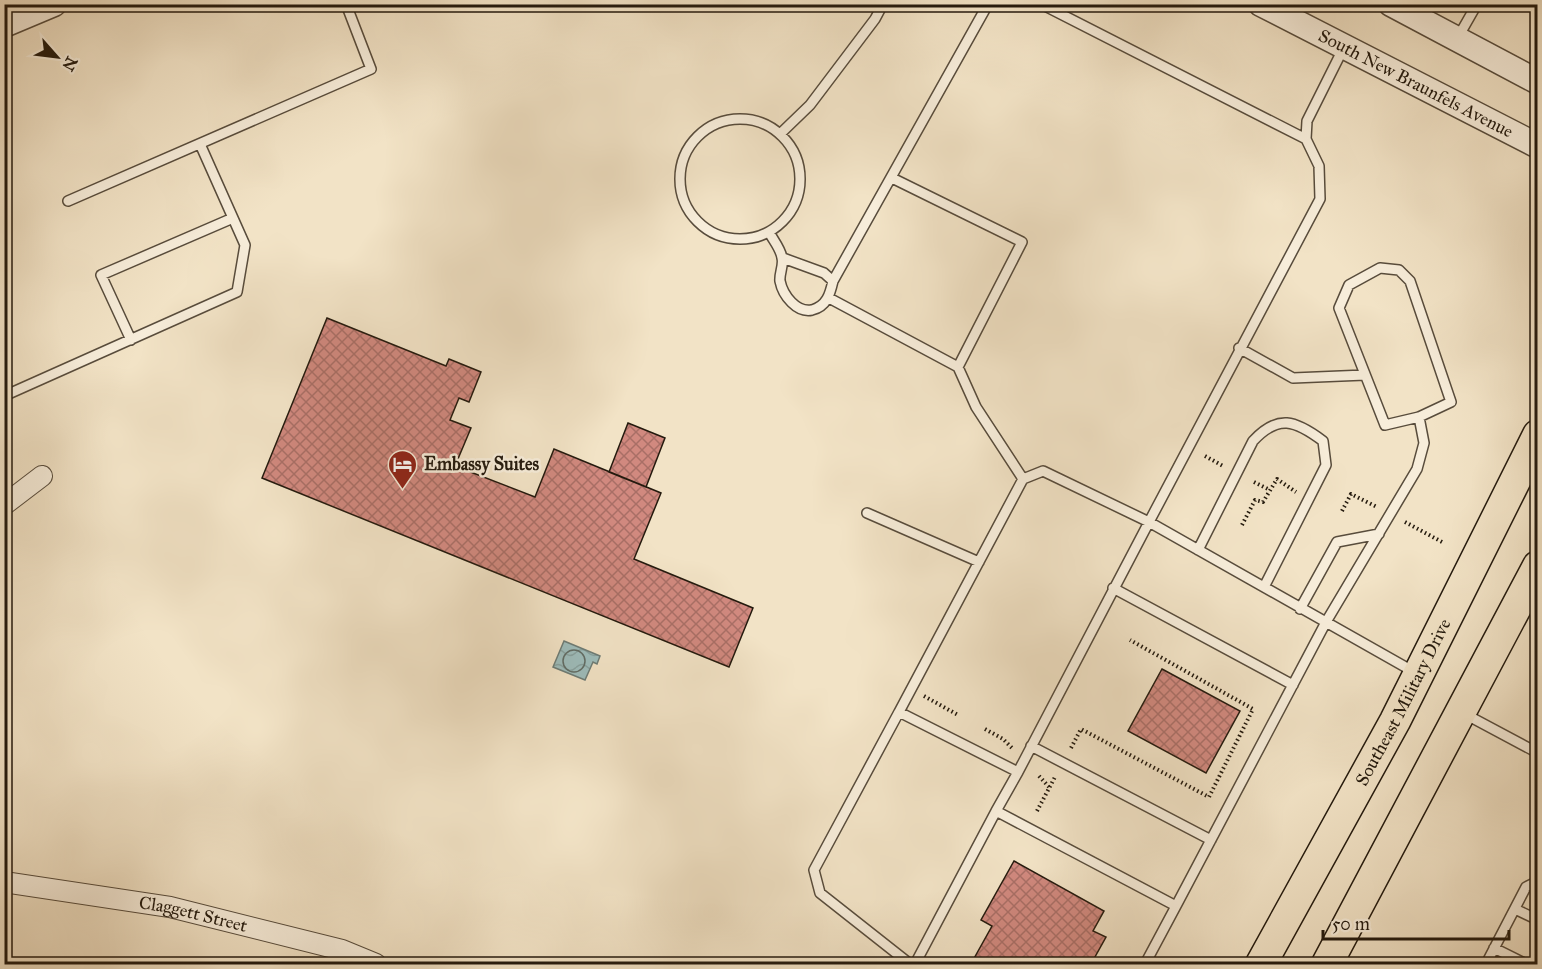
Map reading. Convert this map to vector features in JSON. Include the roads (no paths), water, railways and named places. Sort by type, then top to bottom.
[{"type":"main road","name":"Southeast Military Drive","points":[[1261,964],[1418,674],[1538,435]]},
{"type":"main road","points":[[1327,964],[1538,566]]},
{"type":"street","points":[[4,25],[54,4]]},
{"type":"street","name":"South New Braunfels Avenue","points":[[1261,4],[1538,146]]},
{"type":"street","points":[[1391,4],[1538,82]]},
{"type":"street","points":[[4,505],[42,476]]},
{"type":"street","name":"Claggett Street","points":[[4,882],[170,907],[342,950],[376,964]]},
{"type":"lane","points":[[68,201],[372,69],[346,4]]},
{"type":"lane","points":[[780,134],[810,105],[875,19],[883,4]]},
{"type":"lane","points":[[769,232],[783,258],[780,281],[798,309],[808,311],[818,308],[829,298],[833,281],[988,4]]},
{"type":"lane","points":[[1041,4],[1306,139]]},
{"type":"lane","points":[[1457,39],[1477,4]]},
{"type":"lane","points":[[1344,47],[1307,121],[1306,139],[1319,166],[1320,198],[1239,348],[1149,522],[1031,746],[913,964],[820,893],[814,870],[1023,479],[1043,471],[1149,522],[1418,674]]},
{"type":"lane","points":[[740,119],[768,125],[780,134],[796,158],[800,186],[790,213],[769,232],[755,238],[727,238],[701,225],[685,201],[681,173],[691,145],[712,126],[740,119]]},
{"type":"lane","points":[[4,396],[237,292],[245,245],[200,144]]},
{"type":"lane","points":[[892,178],[1022,242],[958,367]]},
{"type":"lane","points":[[131,340],[102,275],[233,218]]},
{"type":"lane","points":[[783,258],[824,273],[833,281]]},
{"type":"lane","points":[[1380,268],[1399,270],[1410,281],[1451,402],[1419,417],[1385,425],[1339,308],[1349,285],[1380,268]]},
{"type":"lane","points":[[829,298],[958,367],[976,407],[1023,479]]},
{"type":"lane","points":[[1239,348],[1293,378],[1365,375]]},
{"type":"lane","points":[[1145,964],[1326,622],[1417,469],[1424,443],[1419,417]]},
{"type":"lane","points":[[1198,550],[1253,441],[1267,426],[1288,423],[1305,428],[1323,441],[1326,465],[1264,587]]},
{"type":"lane","points":[[867,513],[979,562]]},
{"type":"lane","points":[[1300,609],[1337,542],[1379,534]]},
{"type":"lane","points":[[1113,588],[1293,685]]},
{"type":"lane","points":[[899,712],[1017,772]]},
{"type":"lane","points":[[1461,712],[1538,753]]},
{"type":"lane","points":[[1031,746],[1211,840]]},
{"type":"lane","points":[[996,811],[1176,906]]},
{"type":"lane","points":[[1486,964],[1526,887],[1538,881]]},
{"type":"lane","points":[[1515,909],[1538,920]]},
{"type":"lane","points":[[1494,948],[1526,964]]},
{"type":"water","points":[[564,641],[600,656],[597,664],[593,662],[585,680],[553,667]]},
{"type":"place","name":"Embassy Suites","points":[[403,490]]}]
